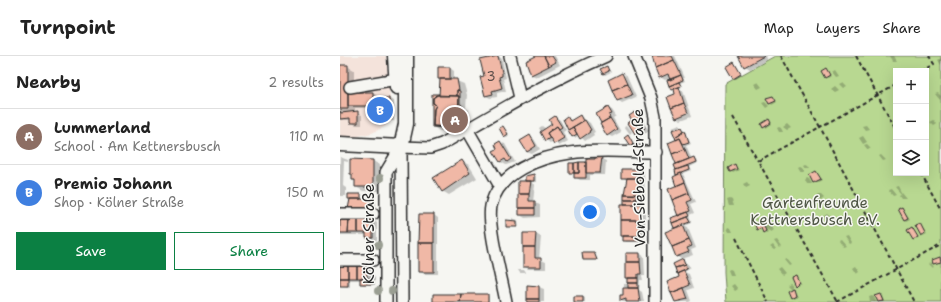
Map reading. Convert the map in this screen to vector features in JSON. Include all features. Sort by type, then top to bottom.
[{"type":"main road","points":[[395,56],[401,147]]},
{"type":"main road","points":[[401,147],[406,124],[406,56]]},
{"type":"main road","points":[[340,144],[401,147]]},
{"type":"street","points":[[510,56],[520,98]]},
{"type":"street","points":[[402,302],[401,147],[430,148],[442,144],[520,98],[578,68],[606,56]]},
{"type":"street","name":"Von-Siebold-Straße","points":[[634,56],[652,98],[655,117],[655,302]]},
{"type":"street","points":[[350,87],[397,79]]},
{"type":"street","points":[[467,129],[500,186]]},
{"type":"street","name":"Kölner Straße","points":[[386,302],[386,172],[401,147]]},
{"type":"street","points":[[506,302],[491,224],[491,207],[494,194],[500,186],[522,169],[549,157],[571,153],[656,152]]},
{"type":"street","points":[[340,214],[373,214]]},
{"type":"street","points":[[340,260],[373,260]]},
{"type":"path","points":[[781,56],[914,302]]},
{"type":"path","points":[[856,56],[893,123]]},
{"type":"path","points":[[927,68],[934,64],[930,56]]},
{"type":"path","points":[[758,161],[893,87]]},
{"type":"path","points":[[733,117],[837,302],[941,245]]},
{"type":"path","points":[[922,176],[941,210]]},
{"type":"path","points":[[736,238],[768,302]]},
{"type":"shaded area","points":[[340,56],[386,56],[392,120],[384,127],[372,133],[349,138],[340,136]]},
{"type":"green space","name":"Gartenfreunde Kettnersbusch e.V.","points":[[775,56],[941,56],[941,302],[726,302],[724,272],[725,84]]},
{"type":"building","points":[[498,56],[502,72],[502,76],[499,77],[502,88],[492,91],[493,94],[485,96],[480,77],[484,76],[480,60]]},
{"type":"building","points":[[536,56],[544,56],[549,66],[531,75],[526,61]]},
{"type":"building","points":[[544,56],[552,56],[556,62],[549,66]]},
{"type":"building","points":[[652,56],[672,56],[674,60],[655,68]]},
{"type":"building","points":[[738,56],[764,56],[744,67]]},
{"type":"building","points":[[674,60],[681,75],[670,80],[668,74],[659,78],[655,68]]},
{"type":"building","points":[[734,62],[741,74],[733,79],[726,67]]},
{"type":"building","points":[[340,65],[348,65],[348,109],[340,109]]},
{"type":"building","points":[[607,66],[609,71],[603,74],[600,69]]},
{"type":"building","points":[[438,67],[450,67],[450,79],[438,79]]},
{"type":"building","points":[[826,68],[830,75],[825,78],[821,71]]},
{"type":"building","points":[[622,73],[627,84],[612,90],[608,80]]},
{"type":"building","points":[[681,75],[683,80],[669,86],[667,80]]},
{"type":"building","points":[[440,79],[457,79],[459,90],[457,90],[457,96],[439,96]]},
{"type":"building","points":[[679,82],[681,86],[671,90],[669,86]]},
{"type":"building","points":[[627,84],[632,95],[617,101],[612,90]]},
{"type":"building","points":[[679,87],[684,103],[671,108],[667,97],[675,94],[674,89]]},
{"type":"building","points":[[457,90],[460,91],[460,104],[462,105],[459,124],[449,123],[449,128],[432,127],[432,94],[439,94],[433,98],[433,103],[436,105],[434,109],[433,126],[447,127],[447,122],[458,121],[459,96],[457,96]]},
{"type":"building","points":[[348,92],[373,92],[373,106],[348,106]]},
{"type":"building","points":[[436,95],[459,96],[457,122],[447,122],[447,127],[433,126],[434,109],[436,105],[433,103],[433,98]]},
{"type":"building","points":[[773,96],[776,101],[769,104],[766,98]]},
{"type":"building","points":[[373,98],[389,98],[389,119],[373,119],[371,106],[373,106]]},
{"type":"building","points":[[684,103],[688,113],[676,118],[671,108]]},
{"type":"building","points":[[608,107],[612,114],[609,115],[610,118],[601,123],[596,114]]},
{"type":"building","points":[[340,111],[341,113],[358,111],[358,123],[350,123],[350,118],[340,119]]},
{"type":"building","points":[[635,112],[645,128],[635,134],[628,123],[632,120],[629,116]]},
{"type":"building","points":[[580,115],[583,121],[568,130],[563,119],[567,116],[570,121]]},
{"type":"building","points":[[555,116],[562,127],[559,129],[557,126],[547,133],[550,138],[545,141],[540,132],[552,124],[549,120]]},
{"type":"building","points":[[610,118],[617,129],[607,136],[600,124]]},
{"type":"building","points":[[769,119],[771,123],[763,128],[761,124]]},
{"type":"building","points":[[585,120],[591,130],[580,139],[573,127]]},
{"type":"building","points":[[503,126],[508,134],[504,137],[499,128]]},
{"type":"building","points":[[557,126],[564,138],[554,144],[547,133]]},
{"type":"building","points":[[573,127],[577,134],[572,137],[568,130]]},
{"type":"building","points":[[682,127],[684,131],[675,137],[672,130]]},
{"type":"building","points":[[685,130],[689,142],[683,144],[680,138],[676,140],[675,137]]},
{"type":"building","points":[[628,134],[633,143],[630,146],[624,137]]},
{"type":"building","points":[[530,135],[536,146],[527,152],[520,141]]},
{"type":"building","points":[[680,138],[685,149],[672,154],[668,143]]},
{"type":"building","points":[[500,141],[511,159],[507,162],[505,159],[500,162],[493,151],[497,149],[495,144]]},
{"type":"building","points":[[685,149],[689,159],[676,164],[672,154]]},
{"type":"building","points":[[595,157],[602,157],[600,173],[586,173],[586,159],[595,159]]},
{"type":"building","points":[[694,157],[696,162],[676,170],[674,165]]},
{"type":"building","points":[[350,159],[373,160],[373,187],[355,187],[355,180],[352,180],[352,174],[350,174]]},
{"type":"building","points":[[462,160],[470,173],[442,192],[433,178]]},
{"type":"building","points":[[579,162],[579,173],[574,173],[574,163]]},
{"type":"building","points":[[579,162],[586,162],[586,178],[574,178],[574,173],[579,173]]},
{"type":"building","points":[[569,163],[574,163],[574,173],[569,173]]},
{"type":"building","points":[[735,164],[737,169],[730,172],[728,168]]},
{"type":"building","points":[[688,166],[689,170],[676,175],[675,170]]},
{"type":"building","points":[[621,169],[640,169],[640,178],[621,178]]},
{"type":"building","points":[[816,171],[821,179],[813,183],[809,175]]},
{"type":"building","points":[[681,173],[685,182],[676,186],[673,177]]},
{"type":"building","points":[[534,174],[534,181],[525,181],[525,176]]},
{"type":"building","points":[[627,178],[640,178],[640,195],[624,194]]},
{"type":"building","points":[[518,181],[531,181],[529,194],[518,194]]},
{"type":"building","points":[[685,182],[689,193],[672,200],[668,189]]},
{"type":"building","points":[[689,193],[692,200],[687,202],[691,211],[678,216],[672,200]]},
{"type":"building","points":[[348,194],[361,194],[361,199],[348,199]]},
{"type":"building","points":[[518,194],[529,194],[529,201],[535,201],[535,208],[518,208]]},
{"type":"building","points":[[624,194],[636,194],[636,199],[624,199]]},
{"type":"building","points":[[350,199],[371,199],[371,209],[348,209]]},
{"type":"building","points":[[624,199],[636,199],[636,204],[624,204]]},
{"type":"building","points":[[621,204],[641,204],[640,220],[621,220]]},
{"type":"building","points":[[902,207],[908,218],[904,220],[898,209]]},
{"type":"building","points":[[519,208],[535,208],[535,215],[519,215]]},
{"type":"building","points":[[688,212],[690,216],[672,223],[670,218]]},
{"type":"building","points":[[419,214],[434,214],[434,243],[418,243]]},
{"type":"building","points":[[688,217],[691,222],[674,228],[672,223]]},
{"type":"building","points":[[340,219],[349,219],[348,233],[340,233]]},
{"type":"building","points":[[349,219],[358,219],[358,233],[348,233]]},
{"type":"building","points":[[358,219],[373,219],[373,238],[366,238],[366,233],[358,233]]},
{"type":"building","points":[[506,220],[517,221],[517,227],[506,227]]},
{"type":"building","points":[[621,220],[640,220],[641,236],[621,236]]},
{"type":"building","points":[[762,222],[766,231],[763,233],[761,228],[757,230],[755,225]]},
{"type":"building","points":[[920,223],[925,233],[921,236],[915,225]]},
{"type":"building","points":[[683,225],[689,240],[672,247],[665,232]]},
{"type":"building","points":[[912,227],[918,237],[913,240],[907,230]]},
{"type":"building","points":[[523,233],[536,233],[535,247],[523,247]]},
{"type":"building","points":[[623,236],[640,236],[640,241],[623,241]]},
{"type":"building","points":[[689,240],[692,246],[687,248],[689,252],[676,257],[672,247]]},
{"type":"building","points":[[418,243],[434,243],[434,272],[418,272]]},
{"type":"building","points":[[523,247],[535,247],[535,258],[541,258],[541,267],[523,267]]},
{"type":"building","points":[[582,252],[594,252],[597,260],[583,260]]},
{"type":"building","points":[[626,253],[640,253],[640,262],[626,262]]},
{"type":"building","points":[[940,257],[941,262],[933,264],[932,260]]},
{"type":"building","points":[[683,259],[685,265],[675,268],[673,264]]},
{"type":"building","points":[[626,262],[640,262],[641,274],[638,274],[638,278],[626,278]]},
{"type":"building","points":[[340,264],[348,264],[348,278],[340,278]]},
{"type":"building","points":[[348,264],[357,264],[357,278],[348,278]]},
{"type":"building","points":[[357,264],[367,264],[367,278],[357,278]]},
{"type":"building","points":[[685,265],[687,269],[677,274],[675,268]]},
{"type":"building","points":[[684,271],[690,285],[671,293],[667,282],[679,277],[678,273]]},
{"type":"building","points":[[796,275],[799,282],[795,286],[791,277]]},
{"type":"building","points":[[340,278],[348,278],[348,286],[340,286]]},
{"type":"building","points":[[360,278],[373,278],[373,284],[360,284]]},
{"type":"building","points":[[628,278],[638,278],[638,283],[628,283]]},
{"type":"building","points":[[628,283],[638,283],[638,288],[628,288]]},
{"type":"building","points":[[527,285],[539,286],[539,299],[527,299]]},
{"type":"building","points":[[623,288],[638,288],[640,302],[626,302],[626,299],[620,301],[620,295],[623,295]]},
{"type":"building","points":[[684,288],[688,299],[675,302],[671,293]]},
{"type":"building","points":[[793,288],[795,295],[790,298],[787,291]]},
{"type":"building","points":[[433,294],[461,294],[460,302],[433,302]]},
{"type":"building","points":[[461,294],[488,294],[488,302],[460,302]]},
{"type":"building","points":[[881,294],[884,301],[878,302],[875,296]]},
{"type":"building","points":[[574,296],[583,296],[583,302],[574,302]]},
{"type":"building","points":[[527,299],[539,299],[539,302],[527,302]]},
{"type":"place","name":"Premio Johann","points":[[380,110]]},
{"type":"place","name":"Lummerland","points":[[455,120]]}]
